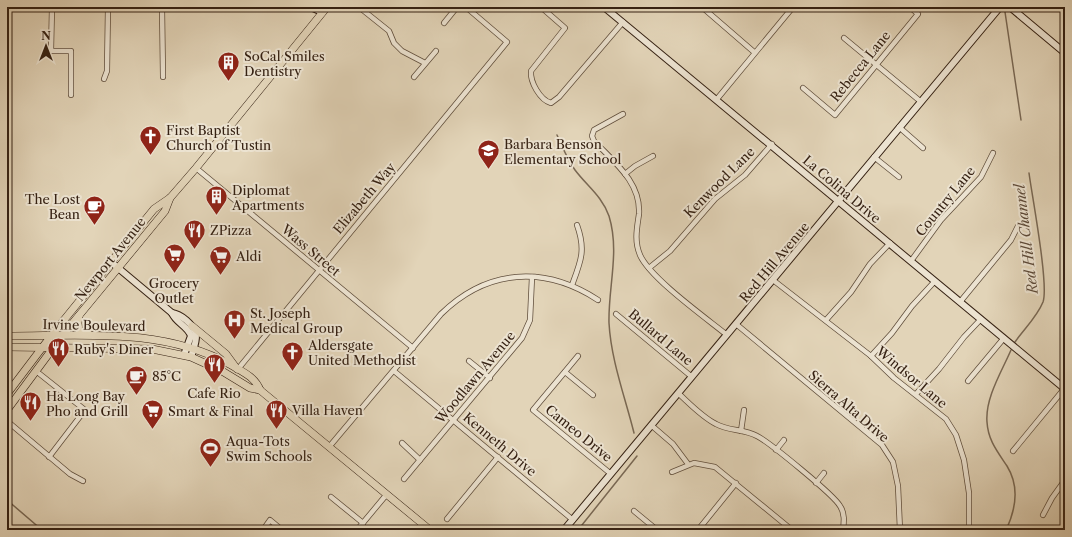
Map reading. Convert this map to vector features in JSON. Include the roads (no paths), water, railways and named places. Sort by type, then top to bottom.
[{"type":"main road","points":[[299,7],[325,10]]},
{"type":"main road","name":"La Colina Drive","points":[[604,7],[772,144],[838,201],[1065,389]]},
{"type":"main road","name":"Red Hill Avenue","points":[[564,530],[920,101],[1000,7]]},
{"type":"main road","points":[[1010,7],[1065,53]]},
{"type":"main road","name":"Newport Avenue","points":[[7,394],[51,336],[156,207],[170,198],[196,168],[325,10]]},
{"type":"main road","name":"Newport Avenue","points":[[7,410],[62,336],[165,211],[170,198]]},
{"type":"main road","points":[[111,262],[172,313],[174,318],[190,334],[191,348]]},
{"type":"main road","points":[[172,313],[178,314],[226,354],[238,369]]},
{"type":"main road","points":[[80,315],[78,323],[79,330],[95,336]]},
{"type":"main road","points":[[188,356],[197,338],[192,326]]},
{"type":"main road","name":"Irvine Boulevard","points":[[7,336],[141,337],[191,348],[238,369],[256,380],[260,390]]},
{"type":"main road","name":"Irvine Boulevard","points":[[7,347],[133,348],[152,349],[188,356],[222,371],[250,388],[260,390],[430,530]]},
{"type":"street","points":[[52,7],[51,51],[71,51],[71,95]]},
{"type":"street","points":[[104,79],[108,71],[108,7]]},
{"type":"street","points":[[162,7],[163,77]]},
{"type":"street","points":[[359,7],[389,31],[394,43],[402,51],[425,63]]},
{"type":"street","points":[[444,24],[457,7]]},
{"type":"street","name":"Elizabeth Way","points":[[238,369],[507,42],[466,7]]},
{"type":"street","points":[[541,7],[565,28],[531,71],[531,77],[534,84],[544,99],[551,103],[559,97],[623,22]]},
{"type":"street","points":[[702,7],[754,52]]},
{"type":"street","points":[[717,99],[754,52],[793,7]]},
{"type":"street","name":"Rebecca Lane","points":[[802,88],[835,115],[918,14],[910,7]]},
{"type":"street","points":[[844,38],[920,101]]},
{"type":"street","points":[[414,77],[436,51]]},
{"type":"street","points":[[623,114],[594,130],[592,136],[594,141],[625,174],[634,186],[639,206],[636,233],[640,254],[649,268],[727,335]]},
{"type":"street","points":[[899,127],[924,148]]},
{"type":"street","name":"Kenwood Lane","points":[[649,268],[670,251],[715,199],[746,175],[772,144]]},
{"type":"street","name":"Country Lane","points":[[911,261],[941,220],[981,177],[993,153]]},
{"type":"street","points":[[625,174],[635,166],[653,156]]},
{"type":"street","points":[[874,157],[899,177]]},
{"type":"street","name":"Wass Street","points":[[196,168],[413,348]]},
{"type":"street","points":[[572,285],[580,263],[582,252],[581,237],[577,225]]},
{"type":"street","points":[[960,302],[1011,240],[1018,226]]},
{"type":"street","points":[[826,320],[851,292],[867,267],[890,243]]},
{"type":"street","points":[[329,447],[441,314],[461,296],[492,282],[511,277],[532,277],[551,279],[572,285],[598,300]]},
{"type":"street","name":"Woodlawn Avenue","points":[[404,478],[518,345],[526,332],[531,307],[532,277]]},
{"type":"street","name":"Windsor Lane","points":[[773,280],[871,356],[894,378],[946,419],[956,435],[967,476],[970,506],[969,530]]},
{"type":"street","points":[[871,356],[892,333],[912,306],[935,281]]},
{"type":"street","name":"Bullard Lane","points":[[616,314],[692,377]]},
{"type":"street","points":[[916,394],[939,369],[964,336],[981,319]]},
{"type":"street","name":"Sierra Alta Drive","points":[[736,324],[882,445],[893,462],[898,486],[900,530]]},
{"type":"street","points":[[968,381],[1004,338]]},
{"type":"street","points":[[578,356],[565,372],[593,395]]},
{"type":"street","points":[[469,361],[490,378]]},
{"type":"street","name":"Kenneth Drive","points":[[394,370],[573,520]]},
{"type":"street","points":[[36,371],[85,410],[48,457]]},
{"type":"street","name":"Cameo Drive","points":[[565,372],[533,410],[611,474]]},
{"type":"street","points":[[1013,451],[1065,389]]},
{"type":"street","points":[[678,394],[715,424],[756,436],[776,450],[816,483],[841,507],[844,520],[843,530]]},
{"type":"street","points":[[741,431],[744,410]]},
{"type":"street","points":[[7,421],[48,457],[70,474],[82,481]]},
{"type":"street","points":[[651,425],[673,444],[688,464]]},
{"type":"street","points":[[776,450],[784,440]]},
{"type":"street","points":[[402,443],[420,460]]},
{"type":"street","points":[[447,519],[498,458]]},
{"type":"street","points":[[672,472],[688,464],[702,463],[715,467],[792,530]]},
{"type":"street","points":[[816,483],[824,474]]},
{"type":"street","points":[[1043,515],[1052,498],[1065,480]]},
{"type":"street","points":[[698,530],[736,483]]},
{"type":"street","points":[[357,530],[387,494]]},
{"type":"street","points":[[331,496],[362,523]]},
{"type":"street","points":[[634,510],[657,530]]},
{"type":"street","points":[[263,530],[270,520],[282,530]]},
{"type":"waterway","name":"Red Hill Channel","points":[[1005,12],[1021,120]]},
{"type":"waterway","points":[[557,135],[572,166],[598,197],[609,216],[614,243],[609,310],[610,337],[615,365],[634,433]]},
{"type":"waterway","name":"Red Hill Channel","points":[[1015,342],[1037,313],[1043,302],[1044,293],[1042,260],[1029,173]]},
{"type":"waterway","name":"Red Hill Channel","points":[[1006,530],[1014,506],[1014,482],[1007,466],[991,440],[987,422],[987,413],[991,394],[1011,350]]},
{"type":"waterway","points":[[578,530],[637,456]]},
{"type":"waterway","points":[[7,500],[42,530]]},
{"type":"place","name":"SoCal Smiles Dentistry","points":[[228,82]]},
{"type":"place","name":"First Baptist Church of Tustin","points":[[151,156]]},
{"type":"place","name":"Barbara Benson Elementary School","points":[[489,170]]},
{"type":"place","name":"Diplomat Apartments","points":[[216,216]]},
{"type":"place","name":"The Lost Bean","points":[[95,226]]},
{"type":"place","name":"ZPizza","points":[[195,250]]},
{"type":"place","name":"Grocery Outlet","points":[[174,274]]},
{"type":"place","name":"Aldi","points":[[221,276]]},
{"type":"place","name":"St. Joseph Medical Group","points":[[234,340]]},
{"type":"place","name":"Ruby's Diner","points":[[59,368]]},
{"type":"place","name":"Aldersgate United Methodist","points":[[293,372]]},
{"type":"place","name":"Cafe Rio","points":[[214,384]]},
{"type":"place","name":"85°C","points":[[137,396]]},
{"type":"place","name":"Ha Long Bay Pho and Grill","points":[[31,422]]},
{"type":"place","name":"Smart & Final","points":[[153,430]]},
{"type":"place","name":"Villa Haven","points":[[277,430]]},
{"type":"place","name":"Aqua-Tots Swim Schools","points":[[211,468]]}]
